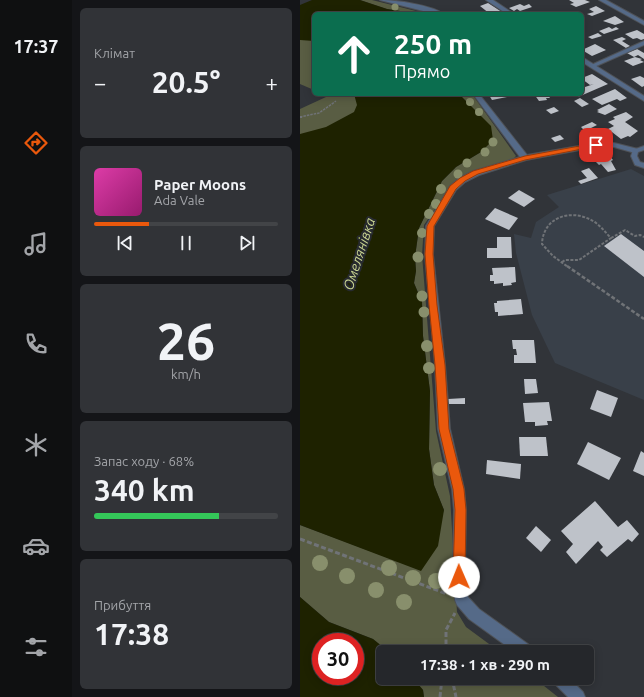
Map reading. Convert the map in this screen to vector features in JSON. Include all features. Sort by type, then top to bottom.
[{"type":"street","points":[[383,0],[435,12]]},
{"type":"street","points":[[489,0],[508,12]]},
{"type":"street","points":[[602,0],[644,23]]},
{"type":"street","points":[[584,60],[644,99]]},
{"type":"street","points":[[478,96],[525,158]]},
{"type":"street","points":[[517,645],[474,614],[462,600],[459,567],[460,503],[444,429],[440,365],[429,254],[430,226],[453,188],[462,180],[491,167],[525,158],[596,145],[614,145],[635,151]]},
{"type":"street","points":[[566,685],[578,697]]},
{"type":"lane","points":[[592,66],[644,43]]},
{"type":"lane","points":[[644,148],[635,151],[634,159],[644,166]]},
{"type":"path","points":[[300,117],[319,112],[336,101]]},
{"type":"path","points":[[611,238],[598,224],[582,216],[562,217],[553,220],[543,230],[542,244],[547,251],[644,319]]},
{"type":"path","points":[[562,262],[565,260],[579,260],[625,230],[635,236],[644,236]]},
{"type":"path","points":[[300,538],[462,600],[446,630],[446,645]]},
{"type":"path","points":[[440,697],[441,685]]},
{"type":"path","points":[[453,685],[456,697]]},
{"type":"shaded area","points":[[360,0],[372,0],[420,12],[403,12],[387,9]]},
{"type":"shaded area","points":[[300,33],[312,35],[312,89],[300,84]]},
{"type":"shaded area","points":[[324,96],[361,96],[355,117],[300,139],[300,109],[326,97]]},
{"type":"shaded area","points":[[462,96],[473,96],[516,156],[513,159],[450,187],[424,225],[422,255],[436,431],[450,496],[457,612],[466,627],[490,645],[380,645],[373,639],[364,636],[364,633],[357,633],[329,622],[300,597],[300,525],[421,570],[444,510],[434,485],[429,449],[430,391],[423,336],[422,302],[414,283],[416,271],[415,257],[419,228],[442,181],[456,167],[481,152]]},
{"type":"shaded area","points":[[631,169],[644,176],[644,400],[555,363],[532,315],[516,253],[514,234],[531,238],[536,222],[559,207],[547,195]]},
{"type":"shaded area","points":[[419,685],[543,685],[558,697],[424,697],[423,690]]},
{"type":"water","points":[[312,0],[360,0],[387,9],[407,12],[312,12],[312,41],[300,40],[300,5]]},
{"type":"water","name":"Омелянівка","points":[[355,96],[461,96],[491,126],[493,140],[481,152],[456,167],[442,181],[419,228],[415,257],[416,271],[414,283],[422,302],[423,336],[430,391],[429,449],[434,485],[444,510],[438,546],[421,571],[300,525],[300,134],[326,127],[354,112],[357,105]]},
{"type":"water","points":[[300,597],[329,622],[357,633],[312,633],[312,685],[364,685],[364,636],[373,639],[380,645],[376,645],[376,685],[419,685],[423,690],[424,697],[300,697]]},
{"type":"building","points":[[569,0],[585,0],[590,2],[576,7],[570,4],[574,3]]},
{"type":"building","points":[[488,3],[502,12],[488,12],[480,6]]},
{"type":"building","points":[[520,4],[524,6],[529,4],[532,7],[520,11],[517,9],[514,11],[509,8]]},
{"type":"building","points":[[596,6],[605,11],[592,16],[587,14],[594,12],[589,9]]},
{"type":"building","points":[[615,16],[624,22],[615,25],[603,21]]},
{"type":"building","points":[[609,27],[612,29],[616,27],[619,29],[604,34],[599,31]]},
{"type":"building","points":[[637,30],[644,34],[644,39],[633,39],[625,34]]},
{"type":"building","points":[[598,33],[602,36],[592,39],[588,37]]},
{"type":"building","points":[[622,37],[626,39],[622,41],[630,46],[626,48],[613,40]]},
{"type":"building","points":[[595,44],[606,50],[592,56],[584,51],[584,49]]},
{"type":"building","points":[[637,49],[644,53],[644,59],[638,55],[634,57],[627,53]]},
{"type":"building","points":[[635,57],[642,59],[640,60],[644,62],[633,66],[624,61]]},
{"type":"building","points":[[592,74],[608,84],[584,94],[584,87],[594,84],[590,85],[584,80],[584,77]]},
{"type":"building","points":[[640,76],[644,78],[644,86],[642,87],[631,79]]},
{"type":"building","points":[[615,89],[627,98],[620,101],[617,99],[602,105],[592,99]]},
{"type":"building","points":[[490,96],[507,97],[492,100]]},
{"type":"building","points":[[535,96],[548,96],[550,98],[546,98],[547,100],[539,101]]},
{"type":"building","points":[[580,98],[589,104],[582,107],[574,101]]},
{"type":"building","points":[[609,104],[617,109],[605,115],[597,112],[599,111],[597,110]]},
{"type":"building","points":[[554,107],[559,111],[551,114],[546,110]]},
{"type":"building","points":[[626,112],[633,117],[625,122],[638,131],[630,137],[628,136],[621,139],[608,129],[614,126],[608,122],[615,119],[613,117]]},
{"type":"building","points":[[592,122],[597,125],[591,128],[597,133],[590,136],[581,127]]},
{"type":"building","points":[[560,135],[564,139],[555,142],[551,138]]},
{"type":"building","points":[[607,153],[613,160],[611,161],[616,170],[608,172],[601,164],[599,165],[595,161],[597,160],[594,156]]},
{"type":"building","points":[[589,168],[598,178],[581,184],[578,181],[587,178],[581,171]]},
{"type":"building","points":[[519,190],[535,199],[524,207],[508,198]]},
{"type":"building","points":[[495,208],[518,218],[509,230],[485,219]]},
{"type":"building","points":[[621,234],[644,251],[644,277],[604,246]]},
{"type":"building","points":[[497,237],[511,237],[512,258],[487,258],[487,248],[497,248]]},
{"type":"building","points":[[515,267],[516,282],[511,283],[512,285],[503,286],[503,283],[494,284],[494,281],[490,281],[490,275],[493,275],[492,268]]},
{"type":"building","points":[[521,299],[523,314],[498,316],[498,312],[495,312],[494,303],[497,303],[497,301]]},
{"type":"building","points":[[512,340],[534,340],[536,363],[514,363],[514,355],[517,355],[516,349],[513,349]]},
{"type":"building","points":[[524,379],[536,379],[538,393],[525,394]]},
{"type":"building","points":[[597,390],[618,398],[611,417],[590,409]]},
{"type":"building","points":[[465,398],[465,404],[448,404],[448,399]]},
{"type":"building","points":[[549,402],[552,421],[547,421],[548,425],[535,426],[535,422],[525,422],[523,403]]},
{"type":"building","points":[[519,437],[546,437],[548,456],[520,456]]},
{"type":"building","points":[[588,442],[621,458],[609,480],[577,464]]},
{"type":"building","points":[[641,451],[644,453],[644,476],[633,471]]},
{"type":"building","points":[[487,460],[521,464],[520,479],[486,474]]},
{"type":"building","points":[[595,501],[618,527],[627,520],[639,534],[632,542],[628,539],[607,557],[600,550],[603,547],[598,541],[576,564],[566,552],[573,544],[561,531]]},
{"type":"building","points":[[536,526],[551,540],[541,552],[526,538]]},
{"type":"route","points":[[459,577],[460,510],[458,489],[444,429],[440,365],[429,254],[430,226],[453,188],[462,180],[476,172],[525,158],[596,145]]}]
